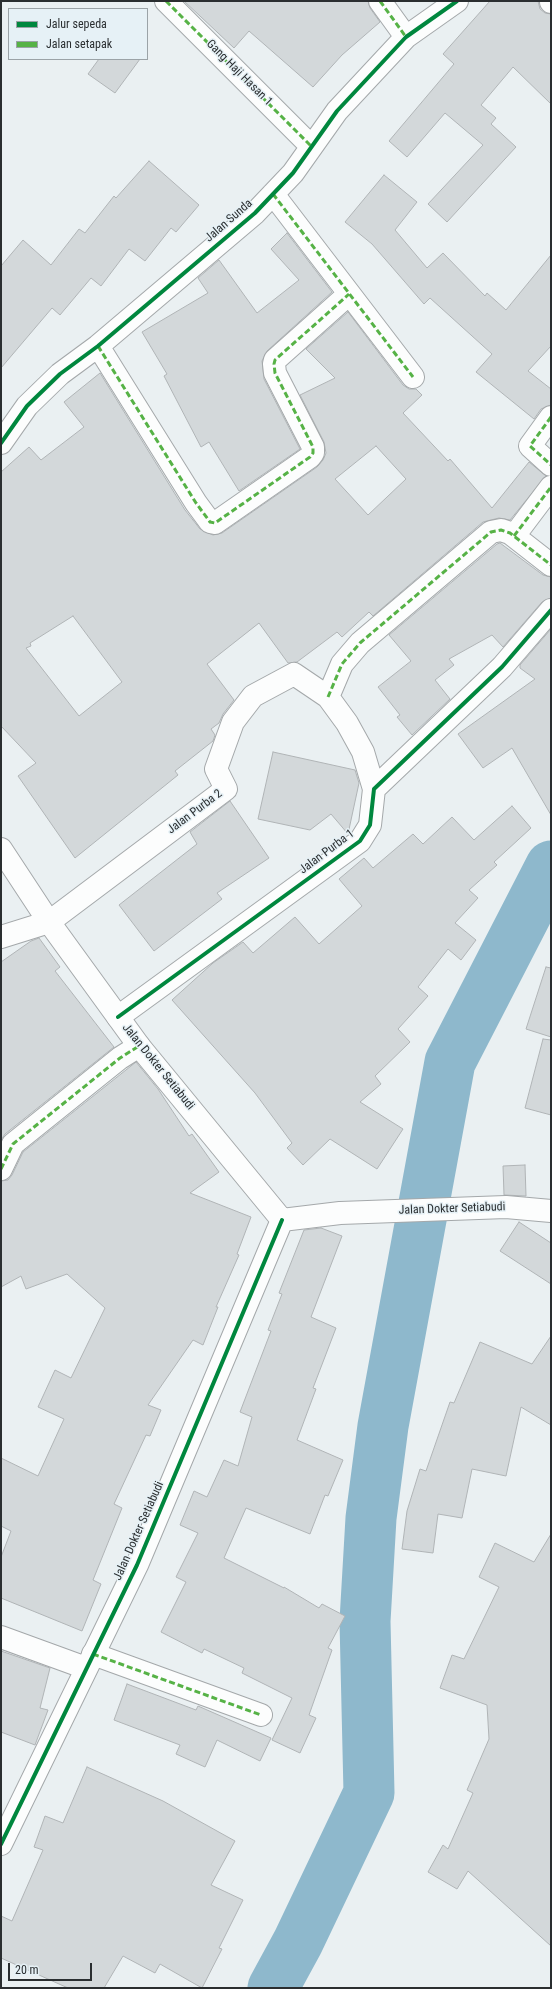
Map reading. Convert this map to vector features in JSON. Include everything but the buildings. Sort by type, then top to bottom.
[{"type":"street","name":"Gang Haji Hasan 1","points":[[166,1],[311,146]]},
{"type":"street","points":[[380,1],[406,37]]},
{"type":"street","name":"Jalan Sunda","points":[[1,442],[27,406],[60,374],[98,346],[256,213],[297,168],[337,111],[406,37],[457,1]]},
{"type":"street","points":[[273,194],[413,377]]},
{"type":"street","points":[[98,346],[196,503],[210,522],[215,523],[310,457],[313,453],[313,447],[273,368],[275,360],[349,294]]},
{"type":"street","points":[[551,418],[530,446],[551,465]]},
{"type":"street","points":[[514,536],[551,487]]},
{"type":"street","points":[[551,565],[514,536],[501,530],[491,532],[360,643],[342,664],[328,697],[347,723],[363,752],[374,789],[502,667],[551,610]]},
{"type":"street","name":"Jalan Purba 2","points":[[49,922],[226,789],[216,770],[233,722],[253,696],[294,674],[328,697]]},
{"type":"street","name":"Jalan Purba 1","points":[[118,1017],[360,841],[370,825],[374,789]]},
{"type":"street","name":"Jalan Dokter Setiabudi","points":[[1,849],[49,922],[139,1046],[282,1220]]},
{"type":"street","points":[[1,937],[49,922]]},
{"type":"street","points":[[1,1169],[13,1144],[120,1058],[139,1046]]},
{"type":"street","name":"Jalan Dokter Setiabudi","points":[[282,1220],[340,1212],[506,1207],[551,1211]]},
{"type":"street","name":"Jalan Dokter Setiabudi","points":[[1,1844],[137,1565],[282,1220]]},
{"type":"street","points":[[1,1637],[90,1661],[261,1715]]},
{"type":"waterway","points":[[273,1988],[298,1942],[369,1793],[365,1621],[371,1518],[383,1426],[450,1062],[551,866]]},
{"type":"marked path","points":[[166,1],[311,146]]},
{"type":"marked path","points":[[380,1],[406,37]]},
{"type":"marked path","points":[[273,194],[413,377]]},
{"type":"marked path","points":[[98,346],[196,503],[210,522],[215,523],[310,457],[313,453],[313,447],[275,373],[274,364],[275,360],[349,294]]},
{"type":"marked path","points":[[551,417],[530,446],[551,465]]},
{"type":"marked path","points":[[514,536],[551,487]]},
{"type":"marked path","points":[[328,697],[342,664],[360,643],[491,532],[501,530],[510,533],[551,565]]},
{"type":"marked path","points":[[1,1169],[13,1144],[120,1058],[139,1046]]},
{"type":"marked path","points":[[93,1654],[261,1715]]},
{"type":"cycle path","points":[[1,443],[27,406],[60,374],[98,346],[255,213],[293,173],[337,111],[406,37],[457,1]]},
{"type":"cycle path","points":[[118,1017],[360,841],[370,825],[374,789],[502,667],[551,610]]},
{"type":"cycle path","points":[[1,1844],[137,1565],[282,1220]]}]
